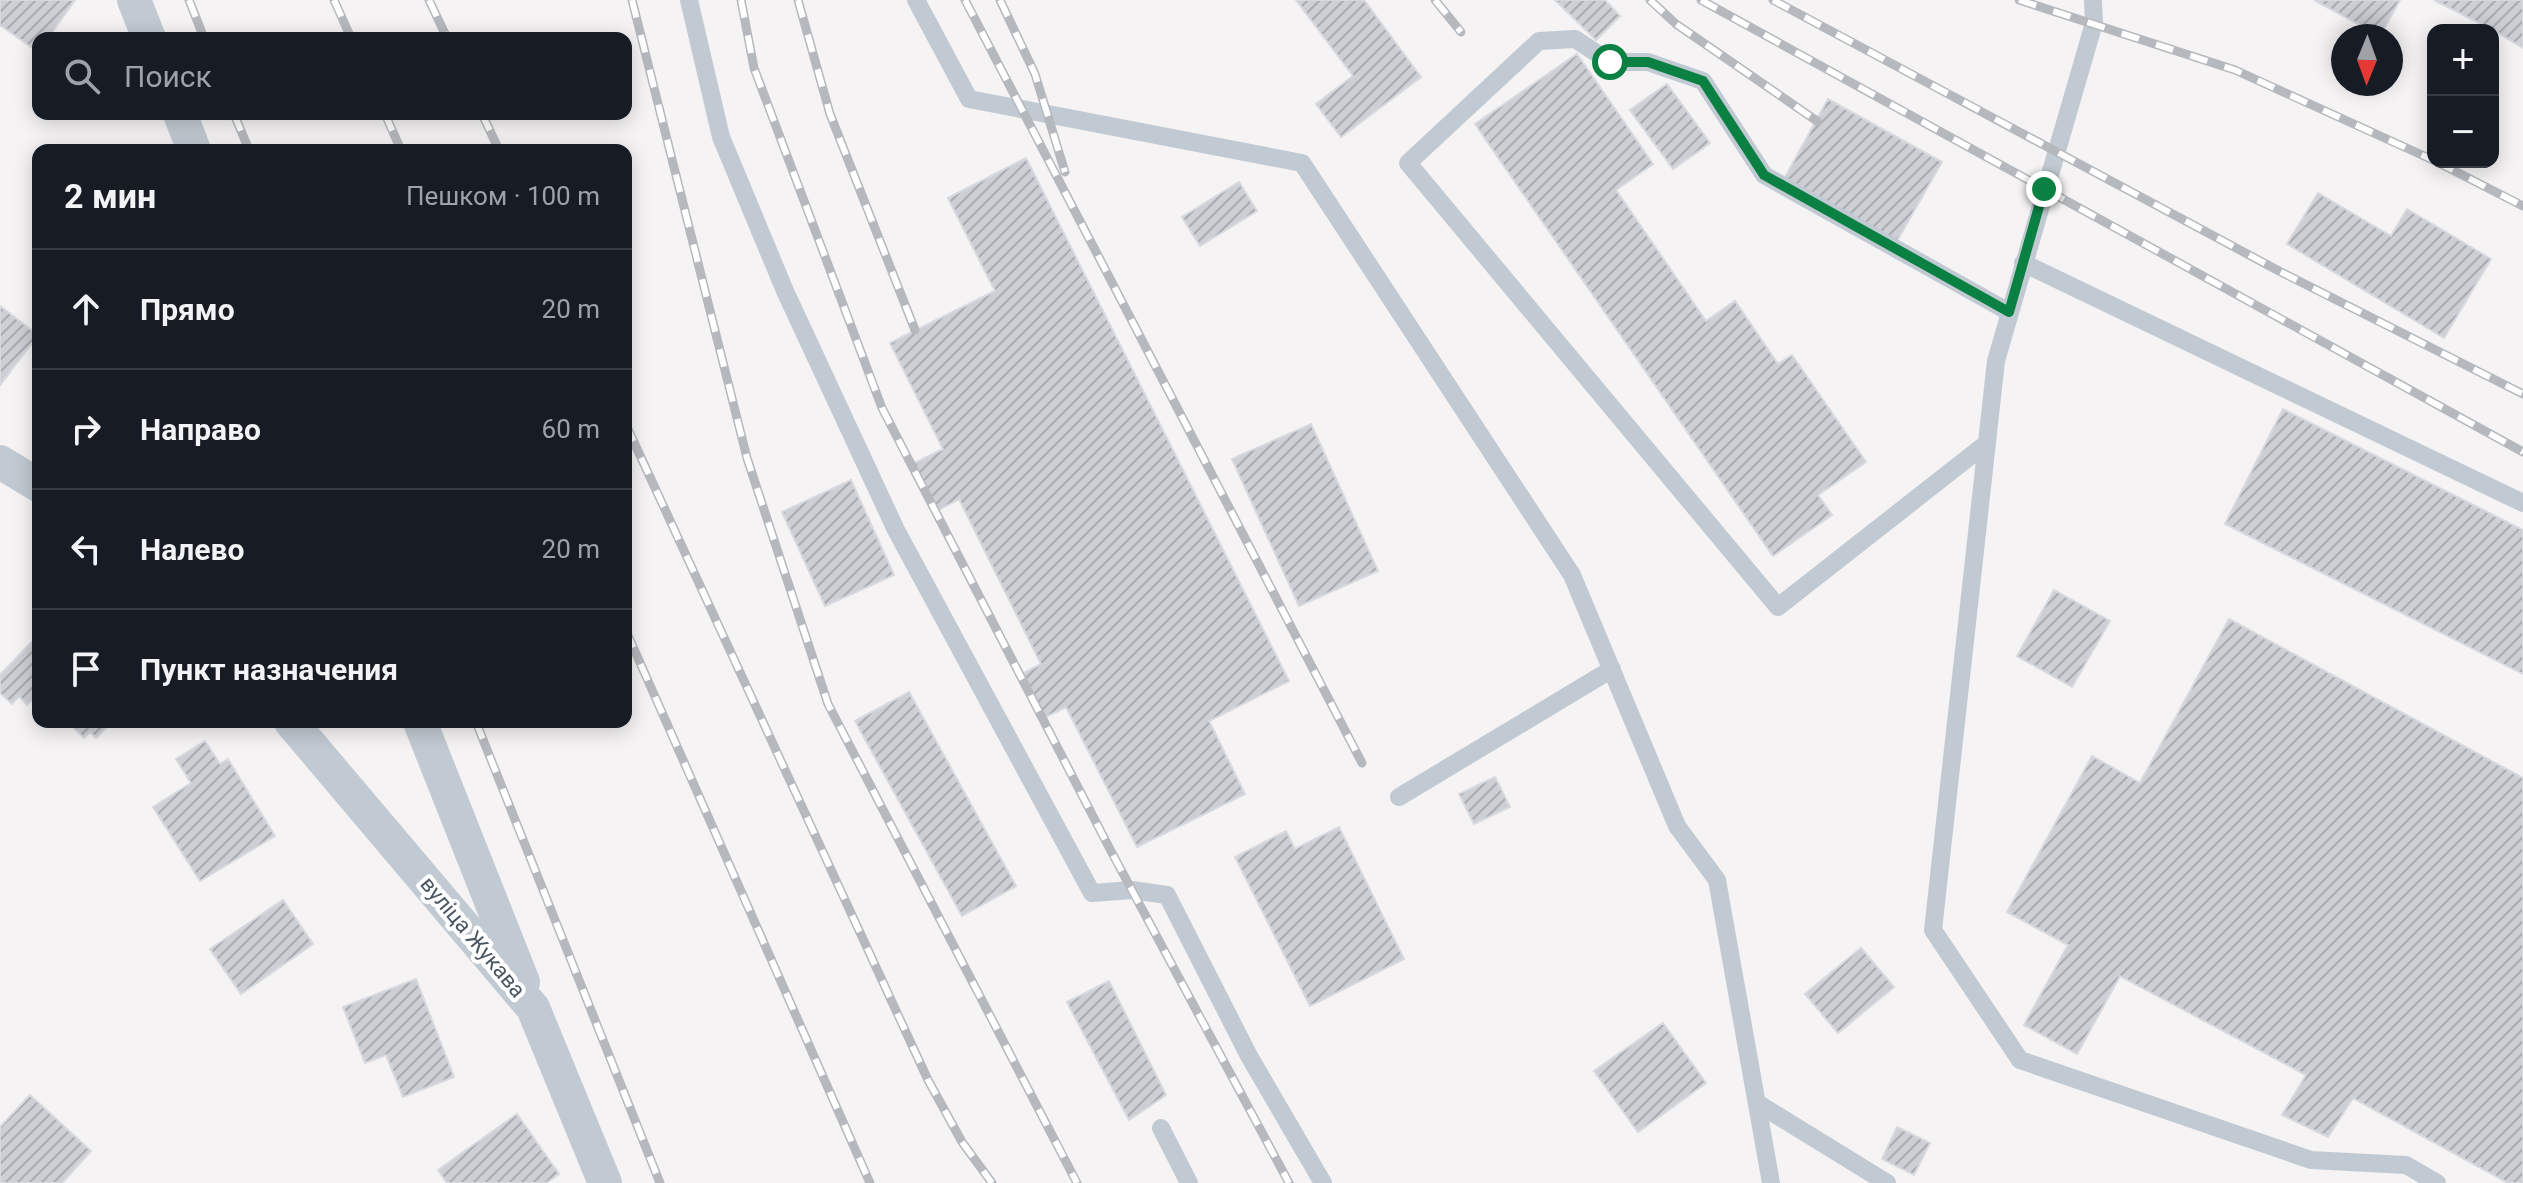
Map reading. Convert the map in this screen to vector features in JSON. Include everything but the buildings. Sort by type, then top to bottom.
[{"type":"street","points":[[134,0],[147,32]]},
{"type":"street","points":[[182,120],[192,144]]},
{"type":"street","points":[[0,462],[32,481]]},
{"type":"street","name":"вуліца Жукава","points":[[296,728],[533,1008],[605,1183]]},
{"type":"street","points":[[422,728],[533,1008]]},
{"type":"lane","points":[[689,0],[721,137],[785,291],[896,530],[1092,893],[1132,890],[1167,895],[1249,1056],[1323,1183]]},
{"type":"lane","points":[[916,0],[969,99],[1302,163],[1572,575],[1677,826],[1717,880],[1771,1183]]},
{"type":"lane","points":[[2093,0],[2094,23],[1996,361],[1933,930],[2020,1060],[2311,1160],[2406,1165],[2437,1183]]},
{"type":"lane","points":[[1987,443],[1778,607],[1408,163],[1539,41],[1575,39],[1610,62],[1648,62],[1703,81],[1764,175],[2009,312]]},
{"type":"lane","points":[[2023,263],[2523,503]]},
{"type":"lane","points":[[1399,797],[1612,669]]},
{"type":"lane","points":[[1757,1103],[1887,1183]]},
{"type":"lane","points":[[1161,1128],[1189,1183]]},
{"type":"railway","points":[[189,0],[202,32]]},
{"type":"railway","points":[[334,0],[348,32]]},
{"type":"railway","points":[[429,0],[444,32]]},
{"type":"railway","points":[[632,0],[747,458],[828,704],[1077,1183]]},
{"type":"railway","points":[[741,0],[754,68],[882,408],[1112,853],[1289,1183]]},
{"type":"railway","points":[[798,0],[830,114],[915,330]]},
{"type":"railway","points":[[965,0],[1362,763]]},
{"type":"railway","points":[[1000,0],[1035,74],[1065,172]]},
{"type":"railway","points":[[1435,0],[1461,32]]},
{"type":"railway","points":[[1650,0],[1676,24],[1817,121]]},
{"type":"railway","points":[[1701,0],[2523,452]]},
{"type":"railway","points":[[1773,0],[2279,271],[2523,394]]},
{"type":"railway","points":[[2019,0],[2235,70],[2427,157]]},
{"type":"railway","points":[[236,120],[246,144]]},
{"type":"railway","points":[[388,120],[398,144]]},
{"type":"railway","points":[[485,120],[496,144]]},
{"type":"railway","points":[[2449,168],[2523,206]]},
{"type":"railway","points":[[632,438],[928,1080],[962,1142],[992,1183]]},
{"type":"railway","points":[[632,645],[870,1183]]},
{"type":"railway","points":[[478,728],[660,1183]]},
{"type":"route","points":[[1610,62],[1648,62],[1703,81],[1764,175],[2009,312],[2044,189]]}]
